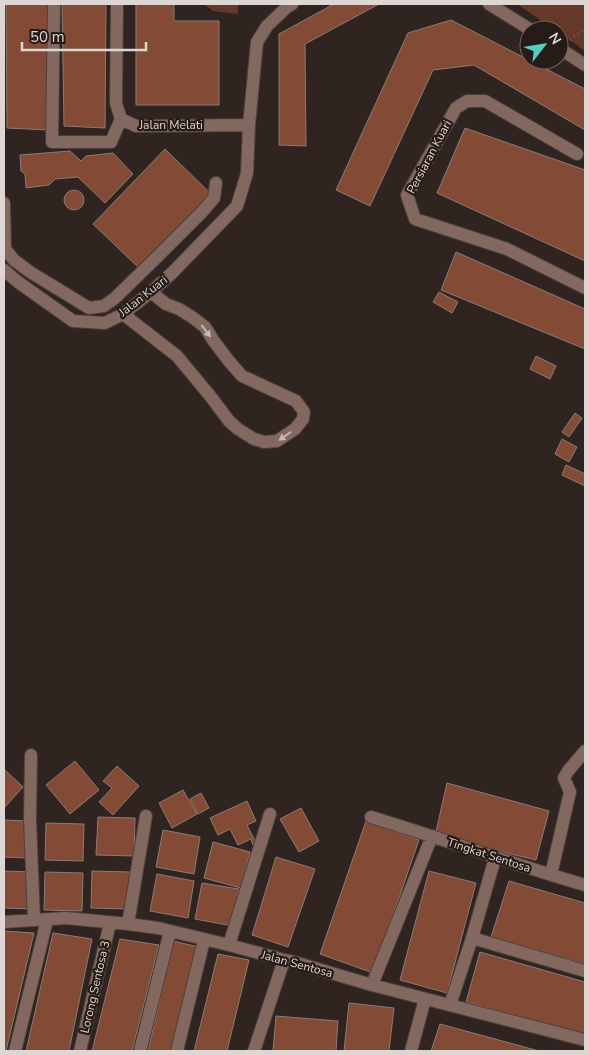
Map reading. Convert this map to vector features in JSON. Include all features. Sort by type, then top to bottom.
[{"type":"street","points":[[54,4],[52,142],[111,142],[121,119]]},
{"type":"street","name":"Jalan Melati","points":[[117,4],[116,103],[121,119],[136,126],[249,125]]},
{"type":"street","points":[[249,125],[258,42],[268,26],[287,6],[292,4]]},
{"type":"street","points":[[489,4],[519,23]]},
{"type":"street","points":[[569,55],[585,65]]},
{"type":"street","name":"Persiaran Kuari","points":[[577,154],[485,101],[467,101],[456,108],[407,195],[415,219],[507,249],[585,288]]},
{"type":"street","name":"Jalan Kuari","points":[[4,270],[73,321],[105,323],[123,314],[172,273],[237,206],[247,173],[249,125]]},
{"type":"street","points":[[4,202],[5,249],[14,260],[30,272],[89,308],[104,306],[110,302],[157,257],[214,198],[216,183]]},
{"type":"street","points":[[157,257],[172,273]]},
{"type":"street","points":[[123,314],[177,356],[229,422],[238,430],[264,442],[277,441],[295,429],[303,418],[304,412],[296,401],[242,376],[218,347],[205,327],[179,309],[166,304],[151,292]]},
{"type":"street","points":[[551,875],[570,792],[564,778],[585,751]]},
{"type":"street","points":[[16,1051],[41,920],[30,820],[31,755]]},
{"type":"street","points":[[230,945],[270,814]]},
{"type":"street","points":[[128,924],[146,816]]},
{"type":"street","points":[[371,817],[432,836]]},
{"type":"street","name":"Tingkat Sentosa","points":[[372,985],[432,836],[495,858],[585,885]]},
{"type":"street","points":[[450,1005],[495,858]]},
{"type":"street","name":"Jalan Sentosa","points":[[4,922],[66,918],[158,928],[230,945],[372,985],[585,1040]]},
{"type":"street","name":"Lorong Sentosa 3","points":[[80,1051],[110,923]]},
{"type":"street","points":[[140,1051],[170,931]]},
{"type":"street","points":[[472,938],[585,971]]},
{"type":"street","points":[[177,1051],[204,940]]},
{"type":"street","points":[[254,1051],[284,960]]},
{"type":"street","points":[[411,1051],[425,999]]},
{"type":"shaded area","points":[[204,4],[238,4],[238,14],[213,11]]},
{"type":"shaded area","points":[[517,4],[585,4],[585,51],[569,39],[569,20],[540,20]]},
{"type":"building","points":[[6,4],[50,4],[48,130],[7,128]]},
{"type":"building","points":[[62,4],[106,4],[105,128],[64,126]]},
{"type":"building","points":[[136,4],[174,4],[174,21],[219,21],[219,105],[136,105]]},
{"type":"building","points":[[334,4],[379,4],[305,44],[306,146],[279,145],[279,34]]},
{"type":"building","points":[[451,20],[519,55],[519,70],[548,70],[585,89],[585,130],[474,65],[433,70],[370,206],[336,190],[408,33]]},
{"type":"building","points":[[465,128],[585,170],[585,261],[437,193]]},
{"type":"building","points":[[165,149],[212,195],[140,269],[93,224]]},
{"type":"building","points":[[70,151],[81,161],[86,156],[113,153],[133,174],[105,203],[78,177],[55,179],[49,185],[26,188],[25,174],[21,171],[20,155]]},
{"type":"building","points":[[74,190],[81,193],[84,200],[81,207],[74,210],[67,207],[64,200],[67,193]]},
{"type":"building","points":[[456,252],[585,309],[585,349],[441,290]]},
{"type":"building","points":[[439,292],[458,302],[452,313],[433,302]]},
{"type":"building","points":[[536,356],[556,366],[550,379],[530,369]]},
{"type":"building","points":[[575,413],[582,418],[569,437],[562,432]]},
{"type":"building","points":[[562,439],[577,447],[569,462],[555,454]]},
{"type":"building","points":[[566,465],[585,474],[585,486],[562,475]]},
{"type":"building","points":[[75,761],[99,790],[70,814],[46,785]]},
{"type":"building","points":[[117,766],[139,786],[113,815],[99,802],[112,788],[103,781]]},
{"type":"building","points":[[4,769],[23,787],[4,808]]},
{"type":"building","points":[[447,783],[549,811],[536,860],[435,836]]},
{"type":"building","points":[[183,790],[197,814],[172,828],[159,803]]},
{"type":"building","points":[[201,793],[209,808],[198,814],[190,799]]},
{"type":"building","points":[[247,801],[256,821],[247,825],[256,843],[253,845],[251,839],[238,845],[230,829],[218,835],[210,818]]},
{"type":"building","points":[[301,808],[319,841],[299,852],[280,819]]},
{"type":"building","points":[[98,817],[135,818],[134,856],[96,855]]},
{"type":"building","points":[[4,820],[27,821],[26,858],[4,857]]},
{"type":"building","points":[[366,821],[419,840],[373,973],[320,954]]},
{"type":"building","points":[[46,823],[84,824],[83,861],[45,860]]},
{"type":"building","points":[[163,830],[200,837],[194,874],[156,867]]},
{"type":"building","points":[[213,842],[250,852],[241,888],[204,878]]},
{"type":"building","points":[[276,857],[315,869],[288,947],[252,935]]},
{"type":"building","points":[[4,871],[32,872],[31,909],[4,908]]},
{"type":"building","points":[[92,871],[130,872],[129,909],[91,908]]},
{"type":"building","points":[[429,871],[476,883],[447,993],[400,980]]},
{"type":"building","points":[[45,872],[83,873],[82,911],[44,910]]},
{"type":"building","points":[[157,874],[194,881],[188,918],[150,911]]},
{"type":"building","points":[[509,881],[585,903],[585,964],[491,937]]},
{"type":"building","points":[[202,883],[239,889],[233,926],[195,919]]},
{"type":"building","points":[[4,931],[34,933],[6,1051],[4,1051]]},
{"type":"building","points":[[53,933],[92,939],[69,1051],[26,1051]]},
{"type":"building","points":[[120,939],[159,945],[132,1051],[92,1051]]},
{"type":"building","points":[[173,941],[199,947],[175,1051],[148,1051]]},
{"type":"building","points":[[480,952],[585,982],[585,1036],[466,1002]]},
{"type":"building","points":[[218,954],[249,960],[227,1051],[194,1051]]},
{"type":"building","points":[[349,1003],[394,1008],[389,1051],[344,1051]]},
{"type":"building","points":[[276,1016],[338,1021],[336,1051],[273,1051]]},
{"type":"building","points":[[440,1024],[539,1051],[431,1051]]}]
